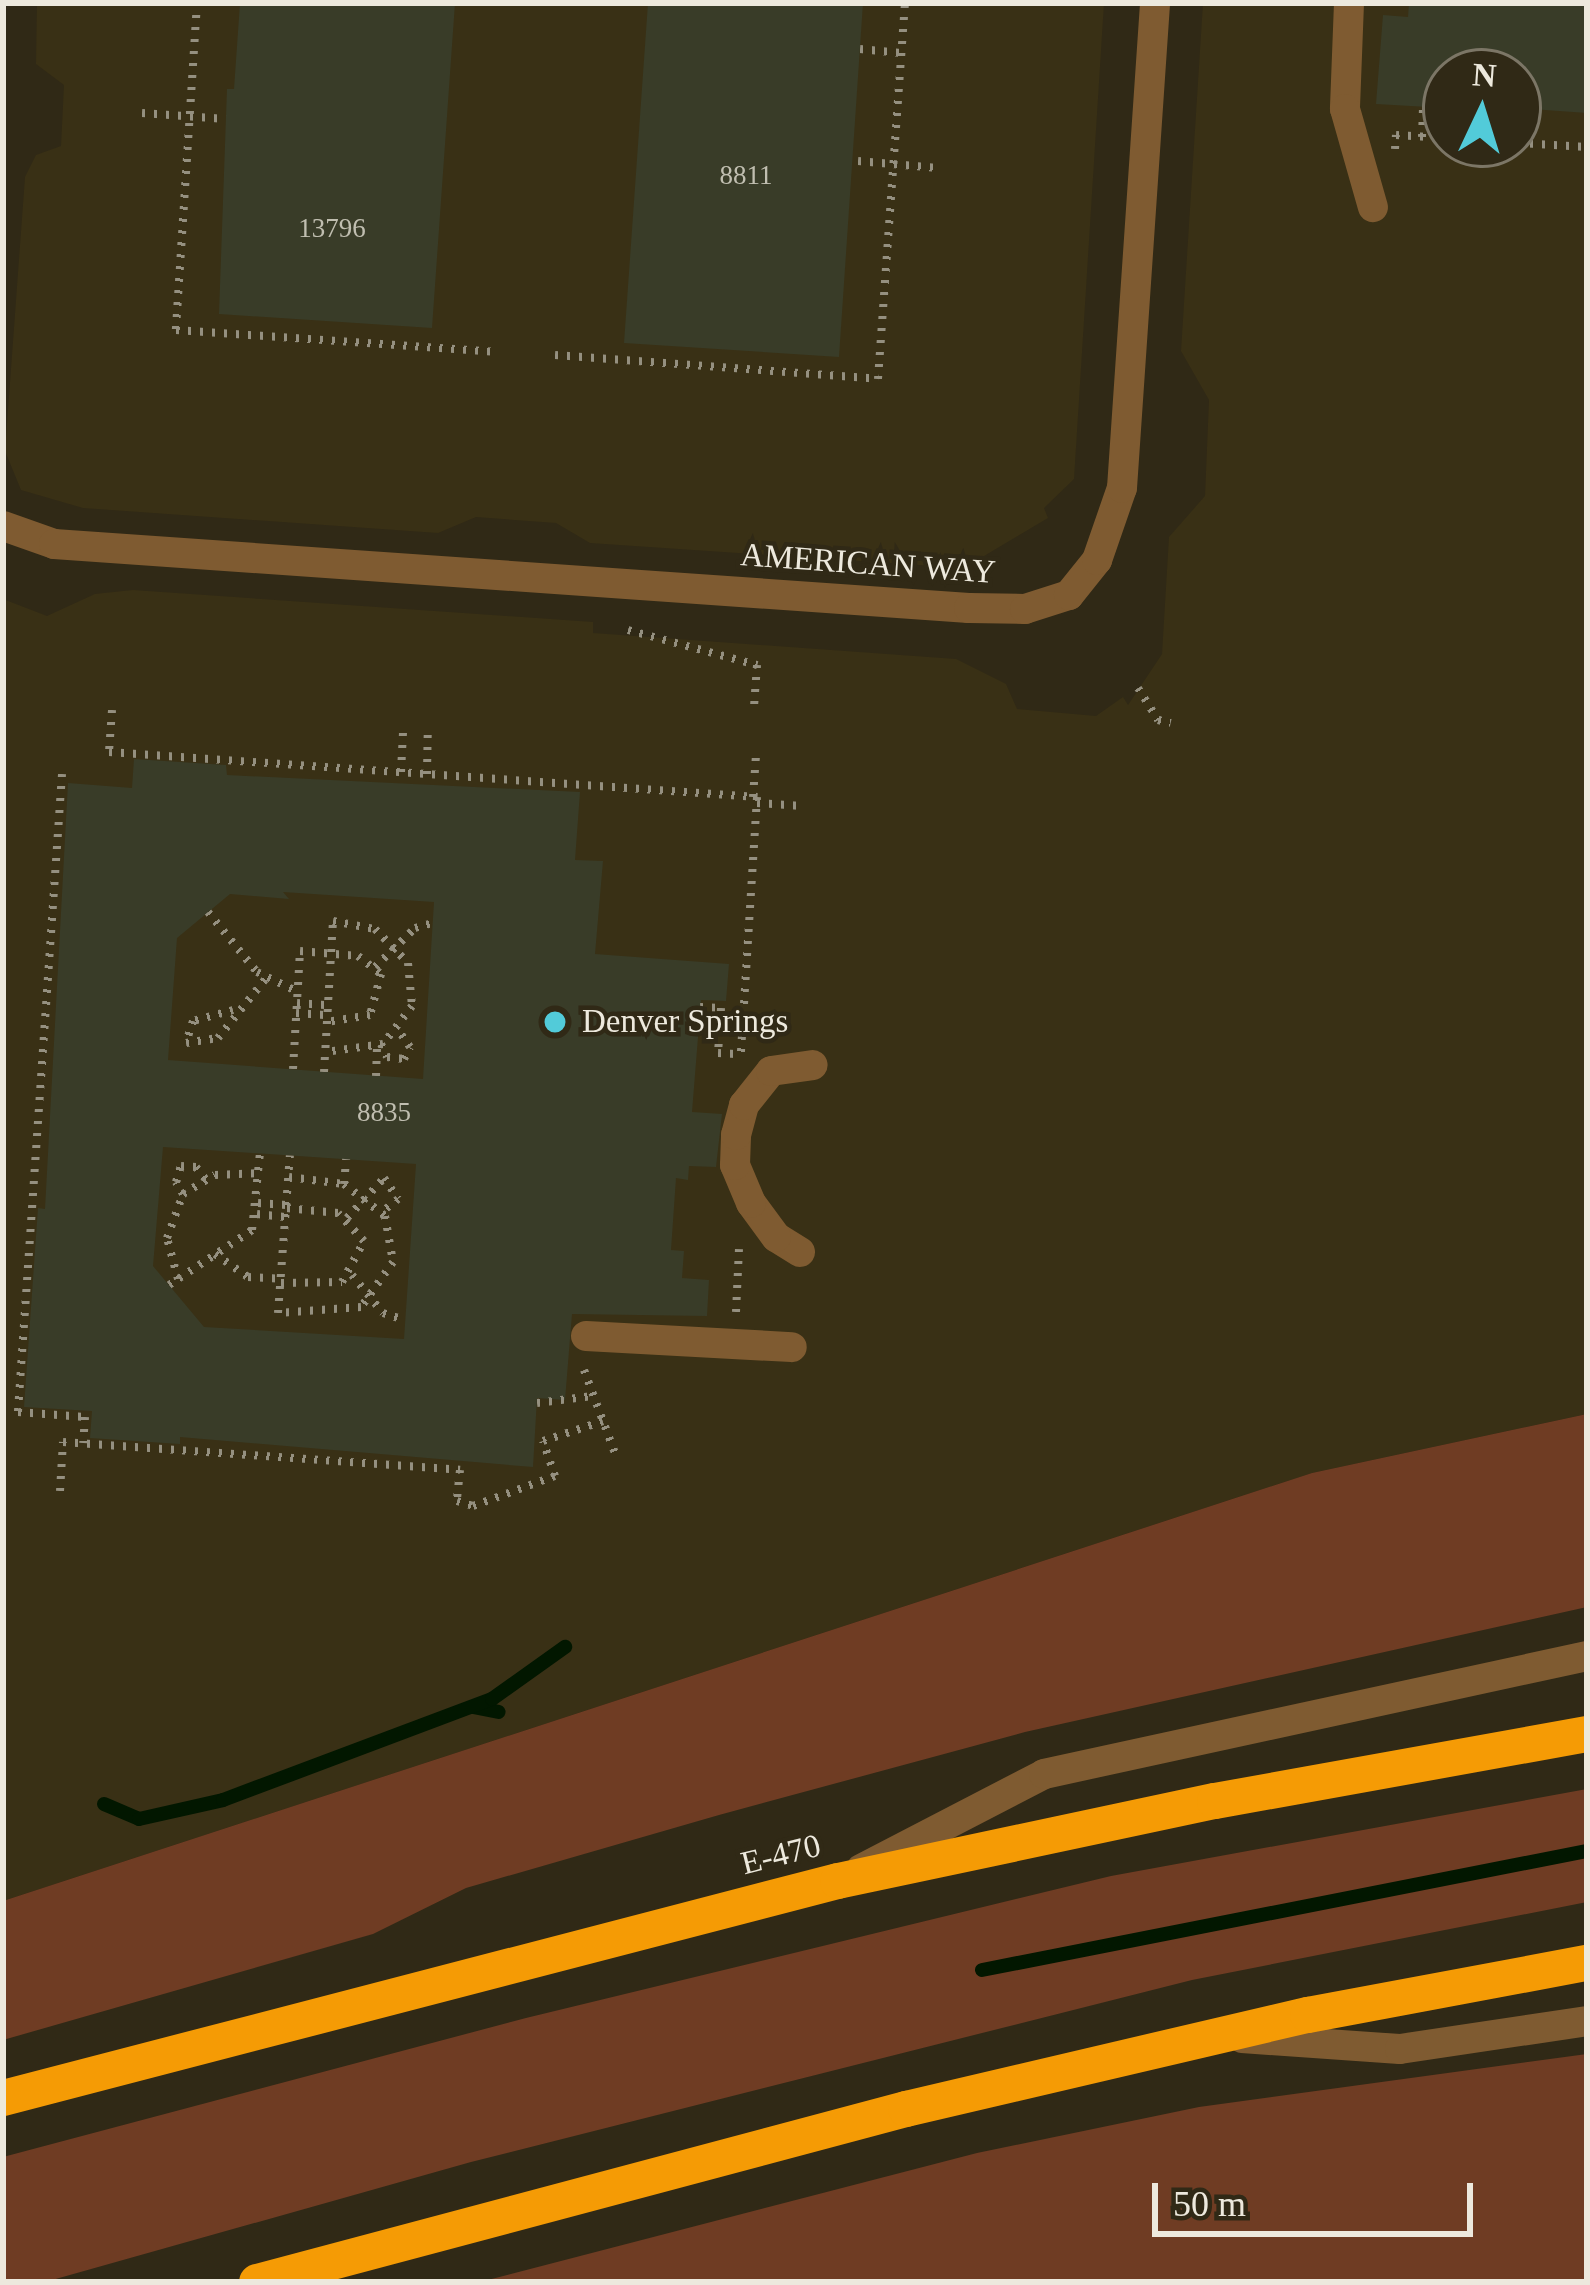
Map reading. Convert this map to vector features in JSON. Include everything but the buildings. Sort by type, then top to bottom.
[{"type":"highway","name":"E-470","points":[[3,2098],[838,1881],[1215,1801],[1587,1734]]},
{"type":"highway","points":[[256,2282],[655,2172],[1218,2036],[1587,1963]]},
{"type":"street","name":"AMERICAN WAY","points":[[3,526],[54,544],[969,608],[1025,609],[1069,595],[1097,560],[1122,488],[1155,3]]},
{"type":"street","points":[[1349,3],[1345,109],[1373,206]]},
{"type":"street","points":[[800,1252],[776,1237],[751,1203],[735,1165],[736,1135],[745,1105],[771,1071],[813,1065]]},
{"type":"street","points":[[594,1349],[792,1348]]},
{"type":"street","points":[[838,1881],[1044,1774],[1587,1655]]},
{"type":"street","points":[[1218,2036],[1400,2049],[1587,2021]]},
{"type":"path","points":[[197,3],[176,330],[498,352]]},
{"type":"path","points":[[555,356],[878,379],[905,3]]},
{"type":"path","points":[[860,50],[901,53]]},
{"type":"path","points":[[142,112],[226,119]]},
{"type":"path","points":[[1394,174],[1396,135],[1422,136]]},
{"type":"path","points":[[1542,144],[1587,147]]},
{"type":"path","points":[[858,160],[938,168]]},
{"type":"path","points":[[628,630],[757,665],[754,707]]},
{"type":"path","points":[[1138,688],[1158,720],[1172,723]]},
{"type":"path","points":[[112,710],[109,752],[802,806]]},
{"type":"path","points":[[401,772],[403,732]]},
{"type":"path","points":[[427,774],[428,735]]},
{"type":"path","points":[[700,1006],[722,1008],[718,1053],[741,1057],[756,754]]},
{"type":"path","points":[[62,774],[18,1412],[85,1417],[83,1443]]},
{"type":"path","points":[[208,912],[297,1003],[328,1014],[370,1015],[383,987],[375,968],[332,953],[300,951],[297,1003],[293,1070]]},
{"type":"path","points":[[324,1072],[333,921],[375,929],[397,945],[415,992],[398,1030],[379,1045],[326,1052]]},
{"type":"path","points":[[375,968],[397,945],[433,923]]},
{"type":"path","points":[[233,1010],[194,1021],[186,1043],[194,1048],[218,1038],[233,1010],[267,977]]},
{"type":"path","points":[[379,1045],[387,1058],[404,1059],[410,1047],[398,1030]]},
{"type":"path","points":[[376,1076],[379,1045]]},
{"type":"path","points":[[170,1286],[252,1230],[260,1154]]},
{"type":"path","points":[[289,1177],[344,1184],[382,1212],[393,1262],[370,1299],[348,1313],[278,1313],[290,1156]]},
{"type":"path","points":[[344,1184],[346,1160]]},
{"type":"path","points":[[183,1194],[176,1182],[181,1166],[196,1167],[206,1180]]},
{"type":"path","points":[[179,1279],[167,1238],[183,1194],[206,1180],[260,1173]]},
{"type":"path","points":[[347,1218],[376,1180],[392,1180],[398,1199],[382,1212]]},
{"type":"path","points":[[215,1254],[248,1276],[333,1286],[352,1275],[364,1241],[347,1218],[257,1209]]},
{"type":"path","points":[[736,1325],[740,1238]]},
{"type":"path","points":[[352,1275],[370,1299],[406,1320]]},
{"type":"path","points":[[594,1349],[580,1360],[616,1456]]},
{"type":"path","points":[[537,1403],[593,1396]]},
{"type":"path","points":[[60,1491],[63,1442],[460,1470],[463,1506],[555,1476],[543,1441],[603,1421]]},
{"type":"shaded area","points":[[37,3],[1104,3],[1074,479],[1044,508],[1048,518],[964,568],[590,543],[556,523],[476,517],[438,533],[83,508],[21,490],[5,451],[25,177],[36,155],[61,146],[64,85],[36,64]]},
{"type":"shaded area","name":"Denver Springs","points":[[1203,3],[1587,3],[1587,1414],[1312,1473],[3,1901],[3,599],[47,616],[95,594],[133,590],[593,622],[593,633],[956,659],[1006,684],[1017,709],[1096,716],[1123,697],[1128,705],[1162,654],[1169,537],[1205,496],[1209,400],[1181,351]]},
{"type":"shaded area","points":[[1587,1414],[1587,1607],[1025,1732],[719,1815],[466,1888],[373,1934],[3,2040],[3,1901],[1312,1473]]},
{"type":"shaded area","points":[[1587,1789],[1587,1902],[1192,1980],[471,2162],[45,2282],[3,2282],[3,2157],[526,2018],[1111,1876]]},
{"type":"shaded area","points":[[1587,2054],[1587,2282],[480,2282],[977,2153],[1199,2107]]},
{"type":"waterway","points":[[104,1804],[139,1819],[223,1800],[492,1699],[565,1647]]},
{"type":"waterway","points":[[473,1707],[499,1712]]},
{"type":"waterway","points":[[982,1970],[1587,1851]]},
{"type":"place","name":"Denver Springs","points":[[555,1022]]}]
